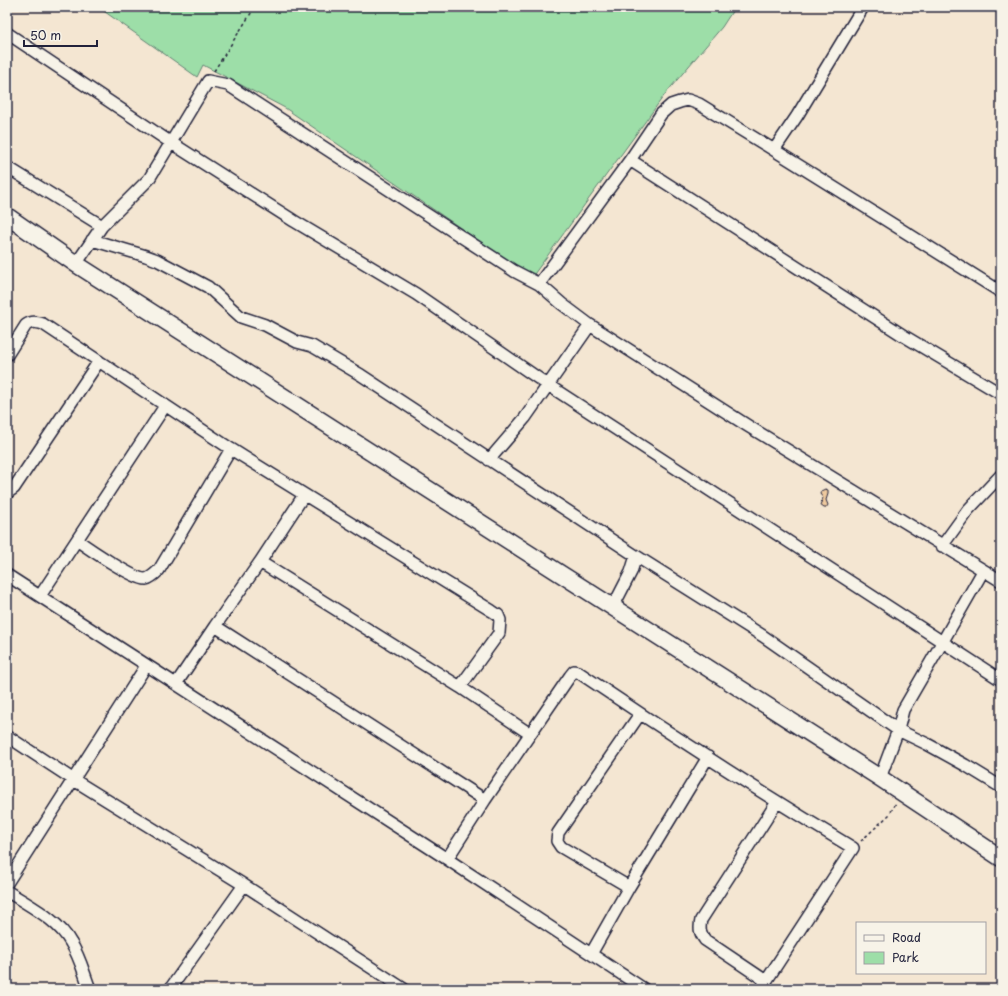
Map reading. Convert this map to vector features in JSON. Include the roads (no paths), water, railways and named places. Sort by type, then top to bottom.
[{"type":"street","points":[[774,150],[797,116],[863,7]]},
{"type":"street","points":[[7,33],[170,142],[294,221],[416,294],[548,385],[1001,680]]},
{"type":"street","points":[[76,264],[102,226],[149,179],[208,81],[228,84],[514,271],[539,284],[590,325],[748,426],[1001,581]]},
{"type":"street","points":[[539,284],[630,160],[661,114],[671,105],[688,100],[699,104],[774,150],[1001,292]]},
{"type":"street","points":[[630,160],[904,336],[1001,394]]},
{"type":"street","points":[[7,167],[102,226]]},
{"type":"street","points":[[7,216],[76,264],[902,792],[1001,858]]},
{"type":"street","points":[[92,240],[146,256],[208,288],[241,317],[265,325],[289,339],[312,346],[361,375],[636,556],[763,636],[898,730],[928,744],[1001,787]]},
{"type":"street","points":[[7,355],[26,325],[36,322],[43,324],[231,449],[498,615],[501,624],[499,632],[460,687]]},
{"type":"street","points":[[489,460],[525,418],[590,325]]},
{"type":"street","points":[[7,492],[14,488],[99,361]]},
{"type":"street","points":[[40,596],[165,406]]},
{"type":"street","points":[[77,540],[130,574],[141,579],[147,579],[153,576],[159,570],[231,449]]},
{"type":"street","points":[[942,546],[968,510],[1001,475]]},
{"type":"street","points":[[176,684],[304,495]]},
{"type":"street","points":[[613,607],[631,572],[636,556]]},
{"type":"street","points":[[260,562],[460,687],[530,734]]},
{"type":"street","points":[[880,778],[907,701],[983,571]]},
{"type":"street","points":[[7,575],[644,989]]},
{"type":"street","points":[[216,626],[485,800]]},
{"type":"street","points":[[7,883],[146,666]]},
{"type":"street","points":[[447,860],[485,800],[530,734],[574,671],[578,672],[640,714],[777,802],[853,848],[764,985],[705,940],[701,934],[700,926],[701,920],[777,802]]},
{"type":"street","points":[[629,887],[561,848],[558,844],[557,838],[558,833],[640,714]]},
{"type":"street","points":[[7,736],[74,780],[244,885],[404,989]]},
{"type":"street","points":[[591,954],[629,887],[708,757]]},
{"type":"street","points":[[170,989],[244,885]]},
{"type":"street","points":[[7,891],[49,919],[65,934],[76,952],[90,989]]}]
